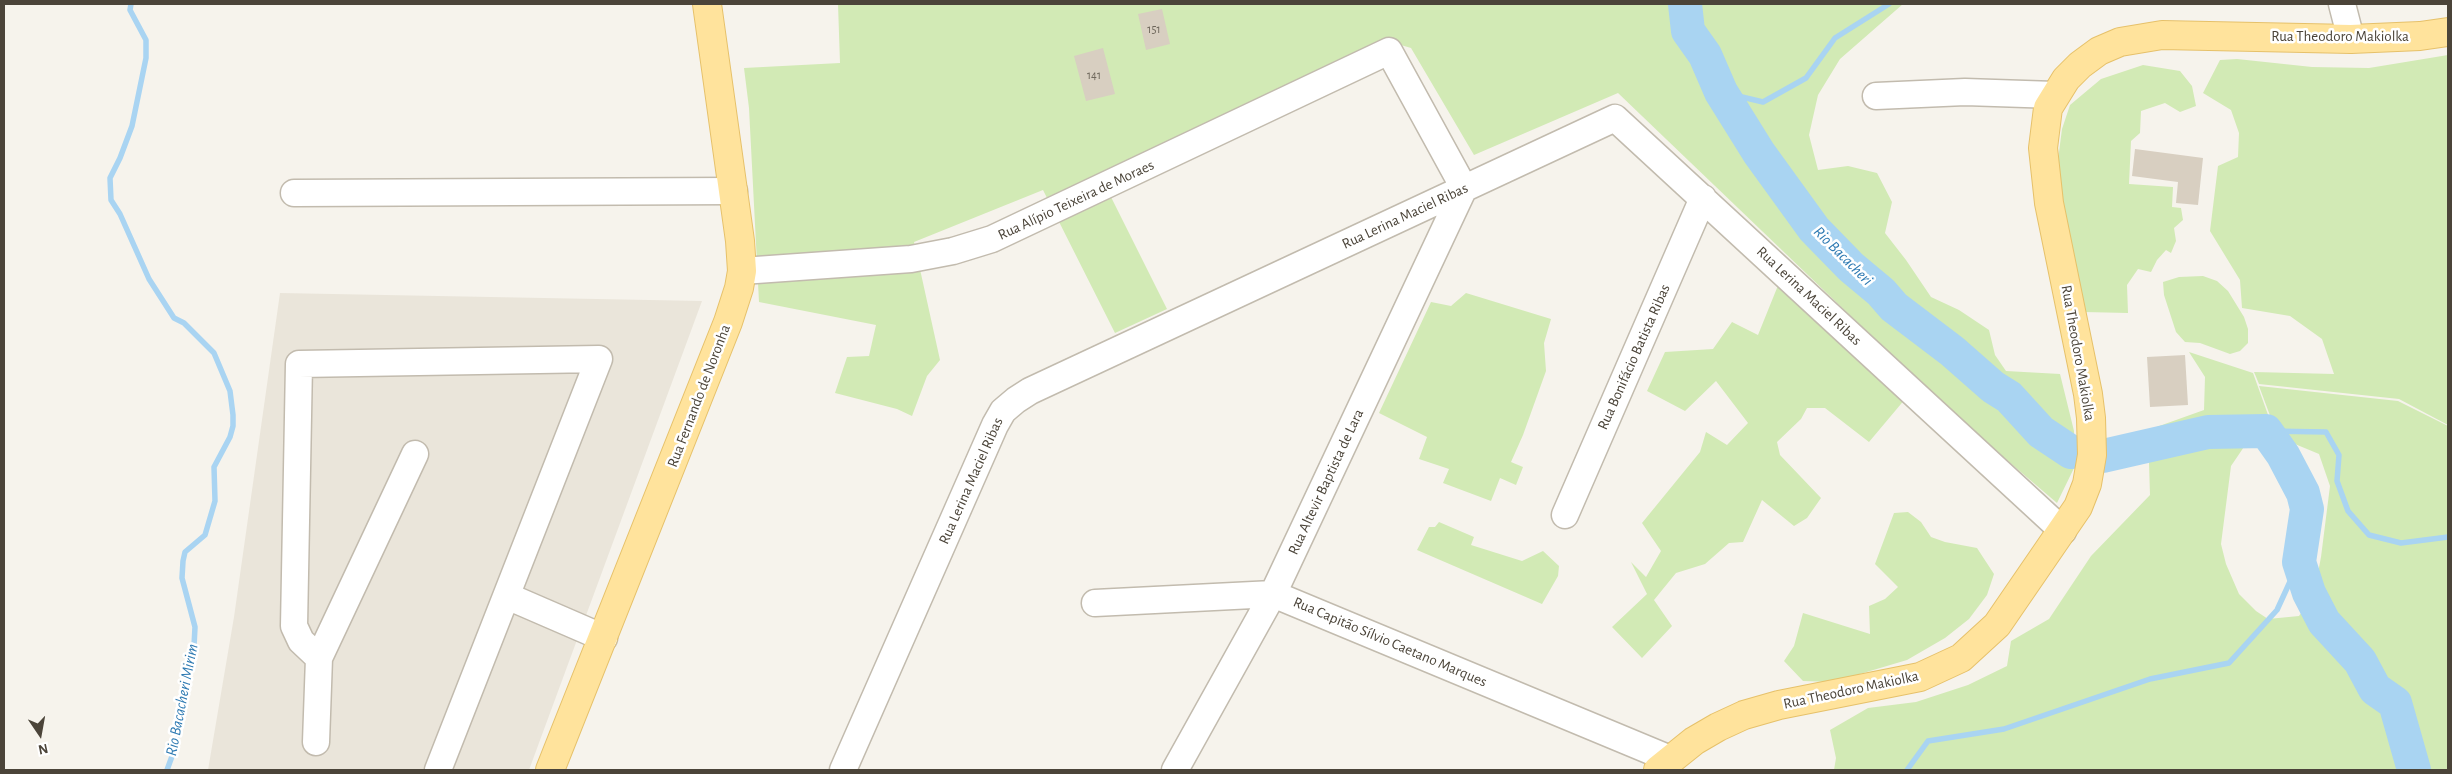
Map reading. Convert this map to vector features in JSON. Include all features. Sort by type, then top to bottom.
[{"type":"main road","name":"Rua Fernando de Noronha","points":[[550,770],[735,304],[742,271],[734,191],[707,4]]},
{"type":"main road","name":"Rua Theodoro Makiolka","points":[[1664,764],[1718,726],[1744,715],[1795,702],[1920,677],[1961,658],[1997,625],[2078,507],[2087,484],[2092,438],[2088,394],[2044,175],[2044,124],[2048,108],[2055,96],[2080,65],[2099,52],[2120,42],[2140,37],[2187,34],[2351,39],[2420,36],[2448,32]]},
{"type":"street","points":[[2342,4],[2351,39]]},
{"type":"street","name":"Rua Alípio Teixeira de Moraes","points":[[742,271],[911,259],[953,251],[992,239],[1389,51],[1464,188]]},
{"type":"street","points":[[1876,96],[1965,92],[2055,96]]},
{"type":"street","name":"Rua Lerina Maciel Ribas","points":[[843,770],[1003,412],[1030,391],[1616,118],[2063,531]]},
{"type":"street","name":"Rua Altevir Baptista de Lara","points":[[1175,770],[1274,594],[1464,188]]},
{"type":"street","points":[[294,193],[734,191]]},
{"type":"street","name":"Rua Bonifácio Batista Ribas","points":[[1565,515],[1703,198]]},
{"type":"street","points":[[319,658],[301,641],[294,626],[299,364],[600,358],[438,770]]},
{"type":"street","points":[[316,742],[319,658],[415,454]]},
{"type":"street","name":"Rua Capitão Sílvio Caetano Marques","points":[[1096,603],[1274,594],[1664,764]]},
{"type":"street","points":[[504,603],[601,645]]},
{"type":"shaded area","points":[[280,293],[702,301],[529,770],[208,770],[234,617]]},
{"type":"green space","points":[[838,4],[1903,4],[1840,59],[1818,95],[1809,135],[1818,170],[1848,166],[1877,173],[1892,202],[1885,233],[1931,297],[1959,310],[1989,330],[1995,355],[2006,371],[2060,374],[2074,431],[2075,466],[2057,503],[1981,438],[1906,369],[1618,93],[1474,155],[1411,48],[1384,40],[1101,177],[1167,309],[1115,333],[1043,190],[914,242],[940,360],[927,376],[912,416],[897,409],[835,393],[847,357],[869,356],[876,325],[759,302],[749,108],[744,68],[840,63]]},
{"type":"green space","points":[[2448,55],[2448,425],[2399,399],[2259,384],[2254,372],[2334,374],[2322,339],[2290,316],[2242,308],[2240,280],[2210,231],[2218,166],[2238,157],[2239,133],[2231,110],[2203,93],[2220,60],[2237,59],[2312,67],[2369,68]]},
{"type":"green space","points":[[2143,65],[2180,71],[2192,86],[2196,106],[2180,112],[2165,103],[2141,111],[2140,133],[2131,141],[2129,184],[2173,187],[2172,207],[2181,208],[2183,220],[2174,228],[2176,241],[2171,253],[2166,250],[2157,260],[2151,272],[2138,269],[2127,285],[2128,313],[2084,312],[2056,175],[2062,129],[2070,105],[2101,79]]},
{"type":"green space","points":[[2203,276],[2217,281],[2228,291],[2244,317],[2248,329],[2248,343],[2240,351],[2230,354],[2200,343],[2185,342],[2176,332],[2164,295],[2163,282],[2179,277]]},
{"type":"green space","points":[[1779,283],[1906,398],[1869,442],[1825,408],[1807,408],[1801,419],[1777,442],[1780,455],[1821,498],[1807,518],[1794,526],[1762,500],[1743,542],[1729,543],[1705,564],[1676,573],[1654,600],[1672,626],[1642,658],[1612,627],[1647,594],[1631,562],[1646,577],[1661,551],[1642,523],[1700,452],[1706,432],[1727,445],[1748,423],[1716,381],[1685,411],[1647,391],[1665,352],[1713,349],[1732,322],[1758,335]]},
{"type":"green space","points":[[1466,293],[1551,319],[1544,343],[1546,371],[1523,435],[1511,462],[1523,467],[1516,485],[1500,478],[1491,501],[1443,483],[1449,469],[1419,459],[1427,437],[1379,413],[1431,302],[1451,306]]},
{"type":"green space","points":[[2189,352],[2253,373],[2276,437],[2248,441],[2231,466],[2221,544],[2226,564],[2239,594],[2256,611],[2268,619],[2299,616],[2314,594],[2321,557],[2330,486],[2319,454],[2278,437],[2259,386],[2398,401],[2448,426],[2448,770],[1834,770],[1836,758],[1830,730],[1868,708],[1916,702],[1968,685],[2007,666],[2011,641],[2049,619],[2091,556],[2150,495],[2148,430],[2204,410],[2205,377]]},
{"type":"green space","points":[[1908,512],[1921,522],[1931,537],[1945,542],[1977,548],[1994,574],[1987,595],[1969,619],[1945,638],[1907,660],[1833,682],[1803,681],[1784,661],[1794,646],[1803,613],[1870,634],[1869,606],[1885,599],[1898,587],[1875,564],[1894,513]]},
{"type":"green space","points":[[1439,522],[1474,537],[1471,545],[1522,561],[1543,551],[1559,566],[1558,576],[1542,604],[1417,550],[1429,527],[1435,527]]},
{"type":"building","points":[[1162,9],[1170,44],[1146,50],[1138,14]]},
{"type":"building","points":[[1103,48],[1115,94],[1086,101],[1074,56]]},
{"type":"building","points":[[2135,149],[2203,158],[2198,205],[2176,203],[2178,182],[2132,176]]},
{"type":"building","points":[[2185,355],[2188,405],[2150,407],[2147,357]]},
{"type":"waterway","name":"Rio Bacacheri Mirim","points":[[131,4],[130,10],[146,40],[146,58],[132,126],[110,178],[111,200],[120,214],[149,279],[174,318],[184,323],[214,353],[230,391],[233,415],[230,437],[214,467],[215,501],[205,535],[185,552],[183,561],[182,578],[195,627],[194,646],[175,748],[167,770]]},
{"type":"waterway","name":"Rio Bacacheri","points":[[1685,4],[1688,31],[1705,55],[1721,92],[1759,153],[1814,229],[1851,267],[1881,292],[1894,307],[1952,351],[1993,387],[2009,397],[2041,432],[2071,452]]},
{"type":"waterway","points":[[1721,92],[1763,102],[1806,78],[1835,38],[1889,4]]},
{"type":"waterway","points":[[2266,431],[2326,432],[2339,455],[2337,481],[2348,511],[2369,535],[2401,543],[2448,537]]},
{"type":"waterway","name":"Rio Bacacheri","points":[[2103,456],[2208,432],[2266,431],[2283,455],[2303,493],[2307,509],[2299,562],[2309,593],[2324,622],[2360,661],[2375,689],[2395,703],[2414,770]]},
{"type":"waterway","points":[[1907,770],[1928,741],[2004,729],[2150,679],[2229,663],[2277,610],[2299,562]]}]
